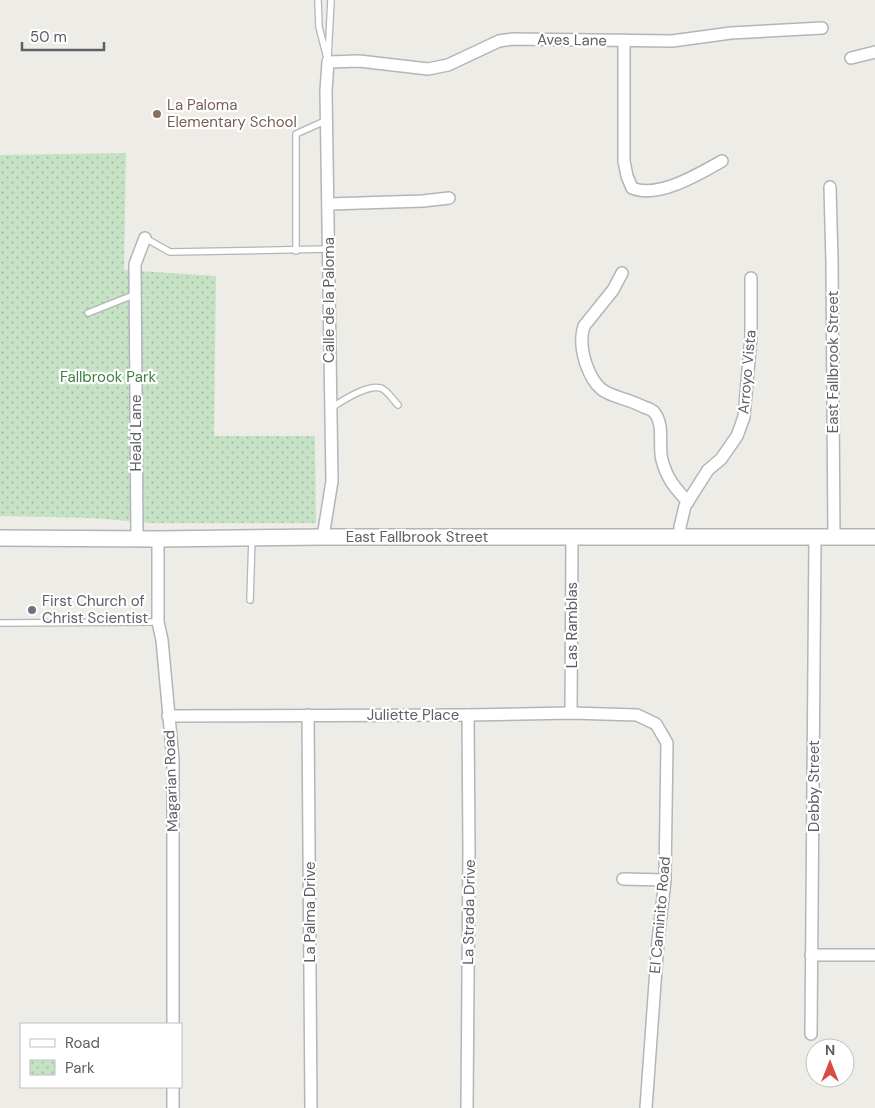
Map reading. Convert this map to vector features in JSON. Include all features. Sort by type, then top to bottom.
[{"type":"main road","name":"East Fallbrook Street","points":[[0,538],[875,538]]},
{"type":"street","name":"Aves Lane","points":[[328,62],[359,61],[428,69],[448,65],[499,41],[506,40],[672,41],[731,33],[822,28]]},
{"type":"street","points":[[624,40],[624,161],[632,188],[639,191],[672,185],[722,161]]},
{"type":"street","points":[[852,58],[875,52]]},
{"type":"street","name":"Calle de la Paloma","points":[[324,537],[332,481],[327,120],[328,62]]},
{"type":"street","name":"East Fallbrook Street","points":[[830,187],[834,538]]},
{"type":"street","points":[[329,204],[423,201],[449,198]]},
{"type":"street","name":"Heald Lane","points":[[137,539],[136,264],[145,238]]},
{"type":"street","points":[[622,273],[613,290],[584,326],[582,333],[583,354],[591,379],[602,390],[654,412],[660,425],[662,459],[671,484],[688,502]]},
{"type":"street","name":"Arroyo Vista","points":[[680,537],[680,527],[688,502],[708,470],[721,459],[737,436],[744,417],[751,336],[751,278]]},
{"type":"street","name":"Debby Street","points":[[811,1034],[814,849],[815,537]]},
{"type":"street","name":"Las Ramblas","points":[[571,713],[572,538]]},
{"type":"street","name":"Magarian Road","points":[[158,539],[158,622],[162,640],[173,760],[173,1023]]},
{"type":"street","name":"Juliette Place","points":[[168,716],[571,713],[637,715],[656,724]]},
{"type":"street","name":"La Palma Drive","points":[[308,715],[311,1108]]},
{"type":"street","name":"La Strada Drive","points":[[467,1108],[468,715]]},
{"type":"street","name":"El Caminito Road","points":[[646,1108],[657,951],[665,880],[666,743],[656,724]]},
{"type":"street","points":[[623,879],[665,880]]},
{"type":"street","points":[[811,955],[875,955]]},
{"type":"street","points":[[173,1088],[173,1108]]},
{"type":"lane","points":[[318,0],[319,27],[328,62]]},
{"type":"lane","points":[[328,62],[331,0]]},
{"type":"lane","points":[[296,251],[296,134],[327,120]]},
{"type":"lane","points":[[145,238],[170,252],[329,249]]},
{"type":"lane","points":[[88,313],[136,294]]},
{"type":"lane","points":[[330,408],[361,391],[374,388],[384,390],[398,405]]},
{"type":"lane","points":[[250,600],[252,538]]},
{"type":"lane","points":[[0,623],[158,622]]},
{"type":"green space","name":"Fallbrook Park","points":[[126,153],[124,270],[216,276],[214,436],[315,436],[316,523],[150,523],[92,518],[0,516],[0,155]]},
{"type":"place","name":"La Paloma Elementary School","points":[[157,114]]},
{"type":"place","name":"First Church of Christ Scientist","points":[[32,610]]}]
